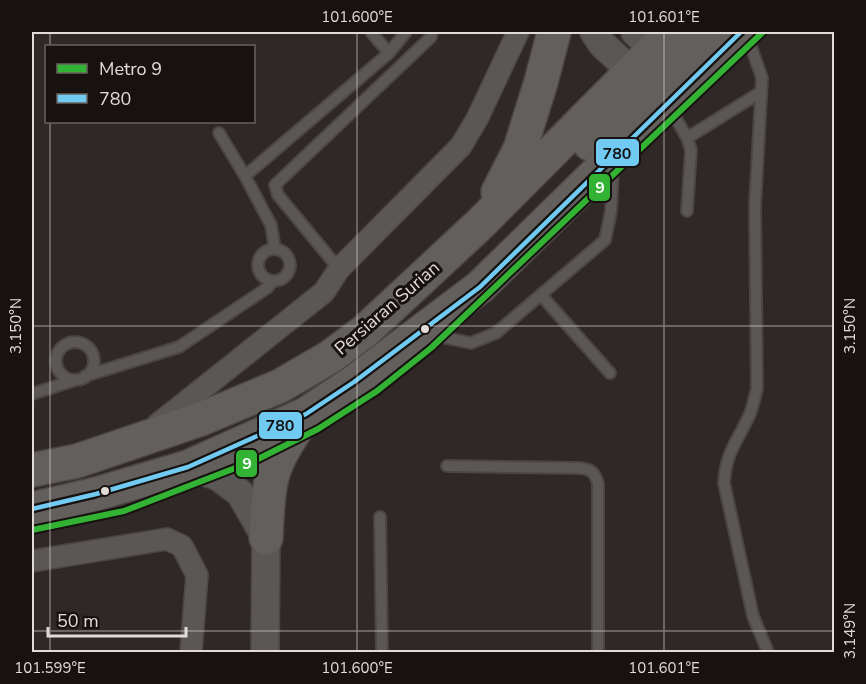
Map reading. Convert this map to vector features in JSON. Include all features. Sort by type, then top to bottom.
[{"type":"main road","points":[[482,223],[520,149],[554,32]]},
{"type":"main road","points":[[200,461],[242,426],[293,400],[343,369],[409,317],[654,63],[707,32]]},
{"type":"main road","name":"Persiaran Surian","points":[[32,470],[77,461],[201,419],[280,386],[330,357],[365,331],[654,63],[741,32]]},
{"type":"main road","name":"Persiaran Surian","points":[[32,508],[96,494],[200,461],[306,414],[354,382],[480,287],[613,156],[654,63]]},
{"type":"main road","points":[[267,538],[268,501],[272,476],[286,444],[306,414]]},
{"type":"street","points":[[132,443],[176,411],[324,292],[339,269],[461,146],[477,119],[518,32]]},
{"type":"street","points":[[594,32],[602,44],[654,63]]},
{"type":"street","points":[[200,461],[240,493],[267,538],[265,652]]},
{"type":"street","points":[[32,561],[167,539],[182,546],[197,575],[191,652]]},
{"type":"lane","points":[[371,32],[389,53]]},
{"type":"lane","points":[[245,176],[389,53],[406,32]]},
{"type":"lane","points":[[339,269],[278,195],[275,184],[430,37],[432,32]]},
{"type":"lane","points":[[746,32],[762,78],[757,94],[755,206],[757,389],[749,415],[725,465],[724,483],[753,616],[768,652]]},
{"type":"lane","points":[[654,63],[689,137],[691,150],[687,211]]},
{"type":"lane","points":[[689,137],[757,94]]},
{"type":"lane","points":[[219,133],[271,225],[275,249]]},
{"type":"lane","points":[[421,333],[471,343],[496,333],[605,240],[611,211],[613,156]]},
{"type":"lane","points":[[32,394],[179,347],[267,288],[272,282],[283,279],[290,270],[289,259],[281,251],[275,249],[261,254],[257,264],[262,278],[272,282]]},
{"type":"lane","points":[[541,295],[610,373]]},
{"type":"lane","points":[[447,466],[579,468],[589,469],[596,475],[598,484],[598,652]]},
{"type":"lane","points":[[380,517],[382,652]]},
{"type":"metro line","name":"9","points":[[32,530],[124,511],[256,460],[318,429],[377,391],[431,348],[763,32]]},
{"type":"transit line","name":"780","points":[[32,509],[96,494],[188,467],[306,414],[354,382],[480,287],[741,32]]}]
